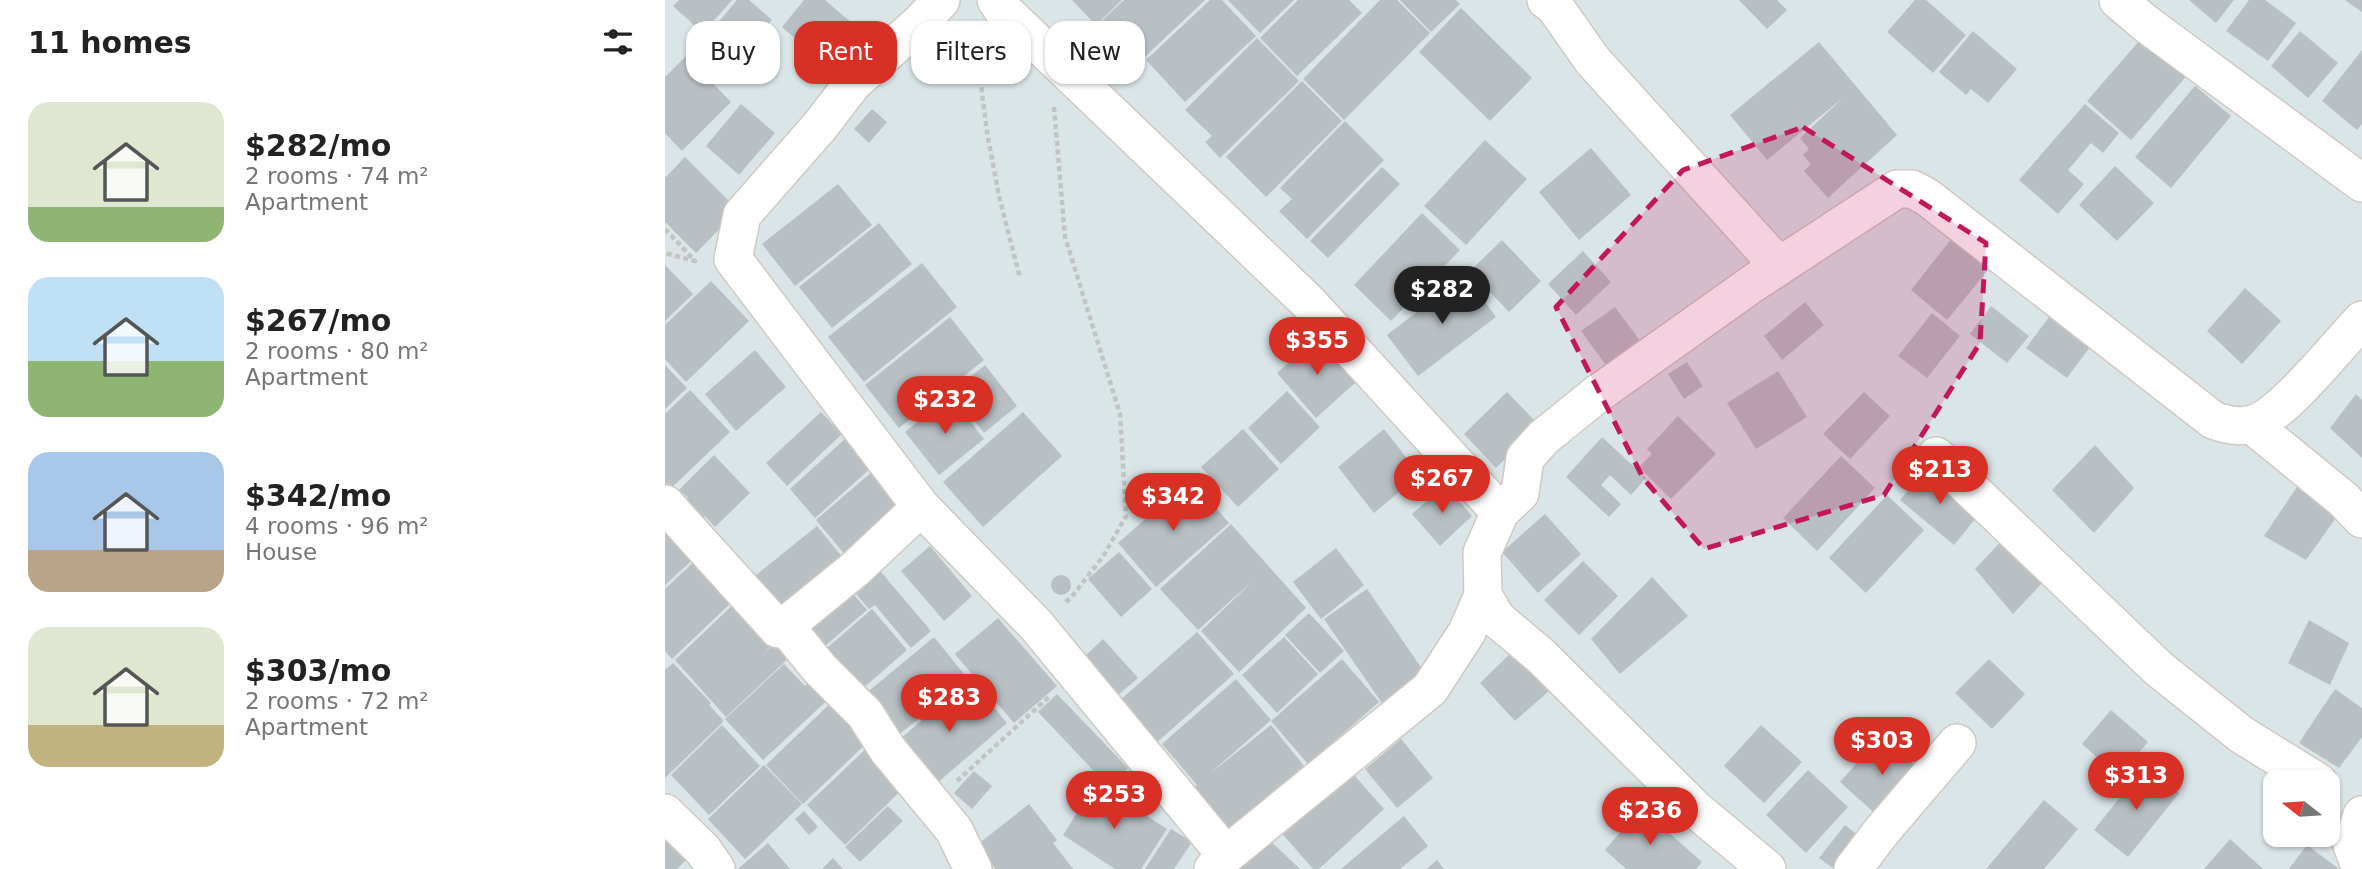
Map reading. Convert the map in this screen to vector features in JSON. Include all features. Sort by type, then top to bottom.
[{"type":"street","points":[[897,43],[941,0]]},
{"type":"street","points":[[996,0],[1045,50]]},
{"type":"street","points":[[1546,0],[1555,7],[1593,61],[1779,266]]},
{"type":"street","points":[[2118,0],[2145,23],[2362,183]]},
{"type":"street","points":[[852,84],[820,126],[742,215],[733,259],[921,507],[1036,625],[1080,678],[1220,862],[1430,689],[1467,632],[1483,595],[1482,553],[1500,512],[1520,493],[1525,458],[1553,429],[1779,266],[1897,189],[1918,191],[2213,420],[2227,425],[2252,425],[2278,410],[2362,320]]},
{"type":"street","points":[[1080,84],[1308,302],[1500,512]]},
{"type":"street","points":[[2252,425],[2343,499],[2362,519]]},
{"type":"street","points":[[1936,456],[2159,669],[2242,735],[2299,770]]},
{"type":"street","points":[[665,504],[778,629],[855,569],[921,507]]},
{"type":"street","points":[[1483,595],[1497,619],[1541,656],[1695,808],[1767,869]]},
{"type":"street","points":[[785,626],[820,669],[866,714],[888,750],[954,830],[973,869]]},
{"type":"street","points":[[1853,869],[1881,831],[1957,743]]},
{"type":"street","points":[[2340,796],[2362,809]]},
{"type":"street","points":[[665,813],[703,850],[716,869]]},
{"type":"street","points":[[2361,869],[2352,845],[2362,815]]},
{"type":"path","points":[[897,43],[952,50],[980,77],[999,196],[1020,278]]},
{"type":"path","points":[[1036,625],[1071,598],[1104,555],[1126,516],[1119,414],[1065,237],[1052,84]]},
{"type":"path","points":[[665,229],[695,261],[665,253]]},
{"type":"path","points":[[933,803],[1059,689],[1080,678]]},
{"type":"highlighted area","points":[[1803,127],[1986,243],[1980,343],[1884,495],[1704,549],[1643,478],[1556,307],[1683,170]]},
{"type":"building","points":[[679,0],[732,0],[714,21],[690,21],[673,6]]},
{"type":"building","points":[[737,0],[749,0],[772,20],[771,21],[719,21]]},
{"type":"building","points":[[804,0],[825,0],[850,21],[794,21],[794,37],[782,27]]},
{"type":"building","points":[[1072,0],[1122,0],[1100,21],[1092,21]]},
{"type":"building","points":[[1124,0],[1205,0],[1145,57],[1145,21],[1102,21]]},
{"type":"building","points":[[1210,0],[1222,0],[1256,36],[1185,102],[1146,60]]},
{"type":"building","points":[[1228,0],[1294,0],[1260,33]]},
{"type":"building","points":[[1298,0],[1349,0],[1362,13],[1297,76],[1260,38]]},
{"type":"building","points":[[1380,0],[1397,0],[1430,33],[1344,120],[1303,79]]},
{"type":"building","points":[[1400,0],[1456,0],[1460,4],[1431,32]]},
{"type":"building","points":[[1739,0],[1777,0],[1787,10],[1767,29]]},
{"type":"building","points":[[1915,0],[1926,0],[1966,35],[1933,73],[1887,32]]},
{"type":"building","points":[[2189,0],[2234,0],[2216,23]]},
{"type":"building","points":[[2249,0],[2265,0],[2296,23],[2268,61],[2226,31]]},
{"type":"building","points":[[2345,0],[2362,0],[2362,12]]},
{"type":"building","points":[[1461,8],[1532,78],[1490,121],[1419,52]]},
{"type":"building","points":[[1973,31],[2017,69],[1988,103],[1971,89],[1966,95],[1939,72]]},
{"type":"building","points":[[2300,31],[2338,63],[2308,98],[2271,66]]},
{"type":"building","points":[[2146,33],[2190,72],[2131,140],[2087,101]]},
{"type":"building","points":[[1257,38],[1299,81],[1220,158],[1205,142],[1212,136],[1185,110]]},
{"type":"building","points":[[1819,42],[1897,135],[1828,198],[1804,171],[1811,164],[1803,155],[1809,149],[1800,138],[1844,97],[1767,160],[1730,115]]},
{"type":"building","points":[[2362,50],[2362,124],[2357,130],[2322,101]]},
{"type":"building","points":[[686,56],[686,84],[713,84],[731,102],[682,151],[665,133],[665,77]]},
{"type":"building","points":[[1302,81],[1342,121],[1266,197],[1226,157]]},
{"type":"building","points":[[2195,86],[2231,116],[2171,188],[2135,157]]},
{"type":"building","points":[[741,104],[775,133],[739,175],[706,146]]},
{"type":"building","points":[[2085,104],[2119,133],[2103,153],[2091,143],[2068,170],[2084,184],[2058,214],[2019,180]]},
{"type":"building","points":[[872,109],[887,122],[869,143],[854,129]]},
{"type":"building","points":[[1345,121],[1384,160],[1307,239],[1279,211],[1292,199],[1280,188]]},
{"type":"building","points":[[1485,140],[1527,179],[1466,245],[1424,206]]},
{"type":"building","points":[[1591,148],[1631,195],[1579,240],[1539,192]]},
{"type":"building","points":[[685,157],[738,210],[696,253],[665,222],[665,178]]},
{"type":"building","points":[[2115,166],[2154,203],[2117,241],[2079,205]]},
{"type":"building","points":[[1382,167],[1400,184],[1328,258],[1310,241]]},
{"type":"building","points":[[838,184],[872,225],[795,286],[762,244]]},
{"type":"building","points":[[1422,213],[1460,250],[1391,321],[1354,285]]},
{"type":"building","points":[[879,223],[912,264],[832,328],[799,287]]},
{"type":"building","points":[[1956,233],[1993,264],[1947,320],[1911,290]]},
{"type":"building","points":[[1502,240],[1541,281],[1509,312],[1470,271]]},
{"type":"building","points":[[1583,251],[1611,282],[1576,315],[1548,284]]},
{"type":"building","points":[[922,263],[957,307],[864,382],[828,337]]},
{"type":"building","points":[[665,265],[693,294],[665,321]]},
{"type":"building","points":[[1465,275],[1496,317],[1418,376],[1387,335]]},
{"type":"building","points":[[711,281],[749,321],[686,382],[665,359],[665,325]]},
{"type":"building","points":[[2245,288],[2281,321],[2242,364],[2207,331]]},
{"type":"building","points":[[1805,302],[1824,325],[1782,360],[1764,336]]},
{"type":"building","points":[[1991,306],[2029,336],[2007,363],[1970,334]]},
{"type":"building","points":[[1615,307],[1647,350],[1613,375],[1581,331]]},
{"type":"building","points":[[1932,313],[1960,336],[1927,378],[1898,356]]},
{"type":"building","points":[[950,317],[984,360],[899,428],[865,385]]},
{"type":"building","points":[[2049,317],[2090,347],[2067,378],[2026,348]]},
{"type":"building","points":[[1318,337],[1356,382],[1316,418],[1277,373]]},
{"type":"building","points":[[755,350],[786,387],[736,431],[705,394]]},
{"type":"building","points":[[1687,362],[1703,386],[1684,399],[1668,374]]},
{"type":"building","points":[[665,365],[687,388],[665,409]]},
{"type":"building","points":[[985,365],[1017,406],[984,433],[952,392]]},
{"type":"building","points":[[1778,371],[1807,417],[1756,449],[1727,403]]},
{"type":"building","points":[[690,390],[730,432],[665,494],[665,414]]},
{"type":"building","points":[[1287,391],[1320,427],[1281,464],[1248,428]]},
{"type":"building","points":[[1507,392],[1539,425],[1496,468],[1464,434]]},
{"type":"building","points":[[1864,392],[1890,416],[1850,459],[1823,434]]},
{"type":"building","points":[[2356,394],[2362,400],[2362,458],[2330,428]]},
{"type":"building","points":[[950,396],[984,439],[939,475],[905,432]]},
{"type":"building","points":[[821,412],[842,434],[787,486],[766,463]]},
{"type":"building","points":[[1023,412],[1062,456],[983,527],[943,482]]},
{"type":"building","points":[[1678,416],[1716,454],[1671,499],[1639,467],[1652,454],[1647,449]]},
{"type":"building","points":[[1243,429],[1279,469],[1238,507],[1201,467]]},
{"type":"building","points":[[1384,429],[1420,475],[1374,513],[1338,467]]},
{"type":"building","points":[[1602,437],[1646,478],[1631,495],[1610,475],[1601,485],[1621,504],[1609,517],[1566,477]]},
{"type":"building","points":[[846,438],[872,467],[815,518],[790,489]]},
{"type":"building","points":[[2095,445],[2134,488],[2094,533],[2052,490]]},
{"type":"building","points":[[714,455],[750,493],[715,527],[705,516],[695,525],[679,507],[688,498],[679,490]]},
{"type":"building","points":[[1841,456],[1875,488],[1817,551],[1783,518]]},
{"type":"building","points":[[1927,468],[1980,513],[1954,545],[1900,500]]},
{"type":"building","points":[[873,471],[910,513],[852,563],[816,520]]},
{"type":"building","points":[[1191,479],[1229,523],[1156,587],[1118,543]]},
{"type":"building","points":[[2299,484],[2340,512],[2306,560],[2264,536]]},
{"type":"building","points":[[1445,485],[1472,516],[1440,546],[1412,514]]},
{"type":"building","points":[[1887,495],[1924,530],[1866,593],[1829,558]]},
{"type":"building","points":[[665,513],[701,552],[665,585]]},
{"type":"building","points":[[1545,514],[1581,554],[1538,593],[1502,552]]},
{"type":"building","points":[[1231,524],[1306,608],[1239,672],[1201,631],[1256,578],[1198,630],[1160,589]]},
{"type":"building","points":[[817,526],[852,569],[780,628],[745,584]]},
{"type":"building","points":[[2007,535],[2047,578],[2013,614],[1975,569]]},
{"type":"building","points":[[930,546],[972,596],[944,621],[901,571]]},
{"type":"building","points":[[1336,548],[1364,585],[1321,619],[1293,582]]},
{"type":"building","points":[[1119,552],[1152,589],[1121,617],[1088,579]]},
{"type":"building","points":[[701,555],[738,596],[672,659],[665,651],[665,589]]},
{"type":"building","points":[[870,559],[931,631],[911,648],[875,605],[869,609],[845,581]]},
{"type":"building","points":[[1583,561],[1618,596],[1579,635],[1544,600]]},
{"type":"building","points":[[1061,575],[1068,578],[1071,585],[1068,592],[1061,595],[1054,592],[1051,585],[1054,578]]},
{"type":"building","points":[[1652,577],[1688,616],[1620,674],[1591,639]]},
{"type":"building","points":[[843,582],[867,610],[819,651],[794,622]]},
{"type":"building","points":[[1367,589],[1425,673],[1382,703],[1324,619]]},
{"type":"building","points":[[740,598],[778,639],[758,659],[779,639],[793,654],[726,717],[675,660]]},
{"type":"building","points":[[872,609],[907,650],[862,689],[827,648]]},
{"type":"building","points":[[1309,613],[1344,651],[1320,673],[1285,635]]},
{"type":"building","points":[[998,618],[1057,686],[1014,723],[955,654]]},
{"type":"building","points":[[2309,620],[2349,643],[2330,685],[2288,663]]},
{"type":"building","points":[[1197,632],[1234,674],[1155,744],[1118,702]]},
{"type":"building","points":[[934,637],[968,679],[891,741],[858,700]]},
{"type":"building","points":[[1284,637],[1318,674],[1277,713],[1242,675]]},
{"type":"building","points":[[1103,639],[1138,678],[1117,696],[1083,658]]},
{"type":"building","points":[[1512,652],[1549,691],[1515,721],[1480,683]]},
{"type":"building","points":[[1342,659],[1379,702],[1308,764],[1271,721]]},
{"type":"building","points":[[1989,659],[2025,694],[1992,729],[1955,693]]},
{"type":"building","points":[[673,663],[711,703],[709,705],[723,720],[665,778],[665,670]]},
{"type":"building","points":[[784,664],[805,686],[815,676],[833,695],[763,760],[725,719]]},
{"type":"building","points":[[970,679],[1007,723],[929,790],[892,746]]},
{"type":"building","points":[[1236,679],[1271,720],[1207,776],[1271,725],[1304,766],[1227,829],[1194,787],[1197,785],[1162,744]]},
{"type":"building","points":[[2335,689],[2362,708],[2362,737],[2339,768],[2299,743]]},
{"type":"building","points":[[1057,694],[1128,768],[1109,787],[1038,712]]},
{"type":"building","points":[[837,697],[874,736],[803,804],[766,765]]},
{"type":"building","points":[[2111,710],[2148,742],[2118,776],[2082,744]]},
{"type":"building","points":[[722,725],[760,766],[709,815],[671,775]]},
{"type":"building","points":[[1761,725],[1802,762],[1764,803],[1724,766]]},
{"type":"building","points":[[1882,735],[1923,773],[1881,819],[1840,782]]},
{"type":"building","points":[[1401,739],[1433,778],[1397,808],[1365,769]]},
{"type":"building","points":[[874,741],[912,780],[845,845],[807,805]]},
{"type":"building","points":[[764,765],[802,804],[745,859],[708,819]]},
{"type":"building","points":[[2145,766],[2179,793],[2128,857],[2094,830]]},
{"type":"building","points":[[1347,767],[1384,809],[1319,869],[1313,869],[1279,830]]},
{"type":"building","points":[[1808,770],[1848,807],[1806,853],[1766,815]]},
{"type":"building","points":[[974,771],[992,786],[972,809],[954,793]]},
{"type":"building","points":[[1096,783],[1167,829],[1141,869],[1115,869],[1063,835]]},
{"type":"building","points":[[2044,800],[2078,829],[2044,869],[1986,869]]},
{"type":"building","points":[[1029,804],[1057,840],[1053,843],[1073,869],[995,869],[977,845]]},
{"type":"building","points":[[888,806],[903,821],[860,862],[845,847]]},
{"type":"building","points":[[1641,808],[1702,862],[1696,869],[1626,869],[1605,850]]},
{"type":"building","points":[[804,811],[818,827],[809,835],[795,819]]},
{"type":"building","points":[[1404,816],[1428,846],[1400,869],[1341,869]]},
{"type":"building","points":[[1845,825],[1869,844],[1850,869],[1834,869],[1819,858]]},
{"type":"building","points":[[1171,829],[1192,842],[1174,869],[1145,869]]},
{"type":"building","points":[[665,831],[690,856],[677,869],[665,869]]},
{"type":"building","points":[[1264,835],[1300,869],[1233,869]]},
{"type":"building","points":[[2230,839],[2263,869],[2204,869]]},
{"type":"building","points":[[768,843],[790,869],[738,869]]},
{"type":"building","points":[[2306,847],[2310,847],[2339,869],[2289,869]]},
{"type":"building","points":[[833,858],[843,869],[822,869]]},
{"type":"building","points":[[1437,860],[1444,869],[1427,869]]}]
